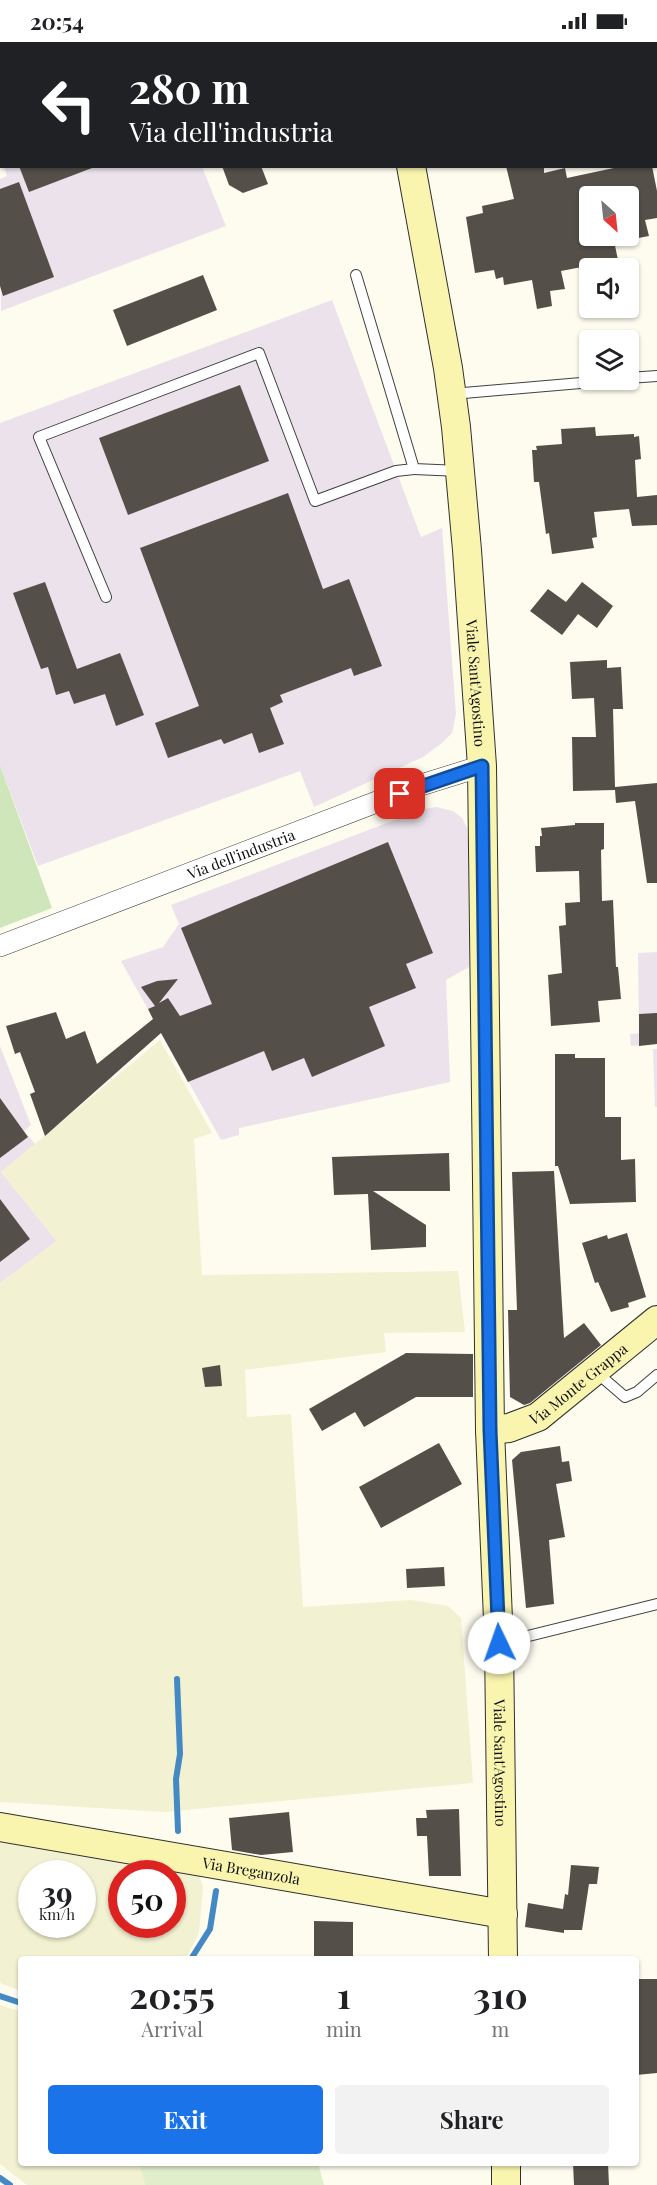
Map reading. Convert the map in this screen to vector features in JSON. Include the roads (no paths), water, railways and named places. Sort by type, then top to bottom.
[{"type":"main road","name":"Viale Sant'Agostino","points":[[411,168],[452,394],[482,766],[490,1430],[499,1643],[503,1956]]},
{"type":"main road","name":"Via Monte Grappa","points":[[490,1430],[509,1428],[538,1417],[657,1320]]},
{"type":"main road","name":"Via Breganzola","points":[[0,1827],[503,1914]]},
{"type":"main road","points":[[506,2166],[506,2185]]},
{"type":"street","name":"Via dell'industria","points":[[0,946],[421,785],[482,766]]},
{"type":"lane","points":[[356,275],[414,469]]},
{"type":"lane","points":[[106,597],[39,437],[259,353],[315,501],[396,471],[414,469],[460,471]]},
{"type":"lane","points":[[639,377],[657,376]]},
{"type":"lane","points":[[452,394],[579,383]]},
{"type":"lane","points":[[594,1371],[625,1397],[637,1392],[657,1375]]},
{"type":"lane","points":[[499,1643],[657,1604]]},
{"type":"waterway","points":[[177,1679],[180,1754],[176,1779],[178,1831]]},
{"type":"waterway","points":[[193,1956],[210,1929],[216,1891]]},
{"type":"waterway","points":[[0,1996],[18,2002]]},
{"type":"waterway","points":[[0,2178],[10,2185]]}]
